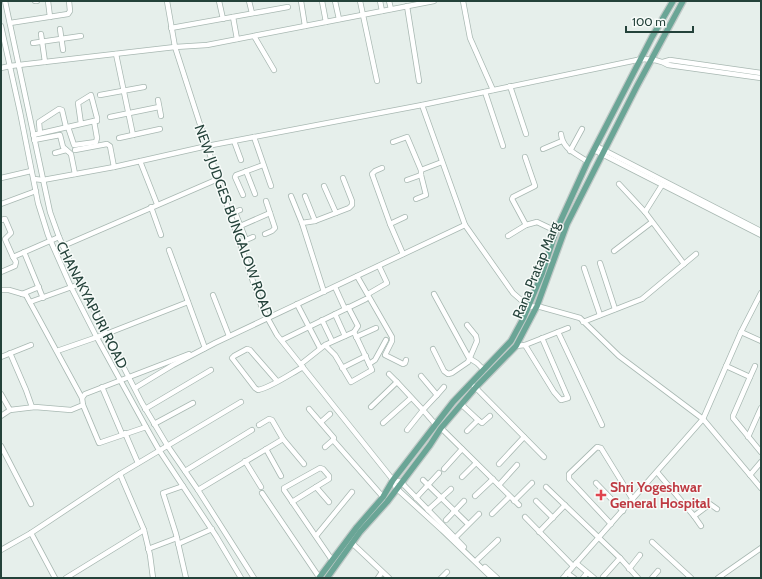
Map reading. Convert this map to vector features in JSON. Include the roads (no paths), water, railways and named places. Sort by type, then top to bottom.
[{"type":"main road","name":"Rana Pratap Marg","points":[[327,578],[353,544],[360,532],[401,482],[454,402],[471,382],[511,341],[529,308],[556,230],[588,162],[673,1]]},
{"type":"main road","name":"Rana Pratap Marg","points":[[319,577],[382,497],[393,480],[438,426],[516,346],[537,306],[567,224],[651,59],[683,1]]},
{"type":"main road","points":[[666,13],[673,18]]},
{"type":"street","name":"CHANAKYAPURI ROAD","points":[[5,1],[50,212],[62,246],[80,284],[145,409],[254,578]]},
{"type":"street","points":[[48,1],[50,17]]},
{"type":"street","points":[[10,23],[69,13],[69,1]]},
{"type":"street","name":"NEW JUDGES BUNGALOW ROAD","points":[[167,1],[175,47],[234,228],[262,308],[282,340],[393,480],[396,488],[492,578]]},
{"type":"street","points":[[219,1],[223,19]]},
{"type":"street","points":[[249,1],[252,13]]},
{"type":"street","points":[[301,1],[305,26]]},
{"type":"street","points":[[322,1],[326,22]]},
{"type":"street","points":[[335,1],[339,19]]},
{"type":"street","points":[[360,1],[377,81]]},
{"type":"street","points":[[380,1],[382,11]]},
{"type":"street","points":[[389,1],[391,9]]},
{"type":"street","points":[[1,68],[175,47],[207,45],[434,1]]},
{"type":"street","points":[[462,1],[470,38],[493,90]]},
{"type":"street","points":[[407,6],[419,81]]},
{"type":"street","points":[[171,28],[288,7]]},
{"type":"street","points":[[233,17],[238,39]]},
{"type":"street","points":[[1,26],[38,203],[51,241],[71,287],[96,336],[146,427],[159,450],[212,529],[241,578]]},
{"type":"street","points":[[60,29],[63,50]]},
{"type":"street","points":[[41,34],[45,62]]},
{"type":"street","points":[[33,42],[81,36]]},
{"type":"street","points":[[254,36],[274,70]]},
{"type":"street","points":[[116,54],[133,135]]},
{"type":"street","points":[[34,180],[43,180],[114,167],[207,146],[422,105],[642,59],[651,59],[668,65],[761,78]]},
{"type":"street","points":[[663,62],[670,60],[761,73]]},
{"type":"street","points":[[510,86],[526,134]]},
{"type":"street","points":[[100,95],[144,87]]},
{"type":"street","points":[[485,92],[502,146]]},
{"type":"street","points":[[34,137],[40,133],[96,121],[98,118],[92,96],[89,95],[78,103],[81,124]]},
{"type":"street","points":[[158,100],[161,116]]},
{"type":"street","points":[[422,105],[465,226],[513,293],[529,308],[537,306],[580,318],[619,356],[704,419],[761,488]]},
{"type":"street","points":[[110,117],[159,107]]},
{"type":"street","points":[[40,133],[39,122],[59,109],[62,110],[74,145],[96,142],[98,138],[94,122]]},
{"type":"street","points":[[119,138],[160,129]]},
{"type":"street","points":[[570,151],[582,129]]},
{"type":"street","points":[[560,134],[562,141],[570,151],[588,162]]},
{"type":"street","points":[[34,137],[60,135],[63,147],[71,154],[75,174]]},
{"type":"street","points":[[393,142],[407,137],[421,172],[426,195],[416,199]]},
{"type":"street","points":[[254,138],[271,186]]},
{"type":"street","points":[[234,141],[241,160]]},
{"type":"street","points":[[543,149],[562,141]]},
{"type":"street","points":[[75,150],[107,144],[110,146],[114,167]]},
{"type":"street","points":[[595,148],[726,215],[761,235]]},
{"type":"street","points":[[55,153],[66,150]]},
{"type":"street","points":[[603,152],[662,185],[683,193]]},
{"type":"street","points":[[525,157],[535,186],[513,197],[512,199],[526,225]]},
{"type":"street","points":[[140,161],[157,204]]},
{"type":"street","points":[[407,180],[442,162]]},
{"type":"street","points":[[243,195],[236,177],[238,174],[263,165]]},
{"type":"street","points":[[382,168],[372,174],[390,224],[403,254]]},
{"type":"street","points":[[246,171],[254,194]]},
{"type":"street","points":[[1,178],[31,172]]},
{"type":"street","points":[[62,246],[218,178]]},
{"type":"street","points":[[302,224],[315,222],[349,208],[352,205],[352,201],[343,178]]},
{"type":"street","points":[[619,184],[645,212],[684,264]]},
{"type":"street","points":[[645,212],[662,185]]},
{"type":"street","points":[[324,186],[336,213]]},
{"type":"street","points":[[1,204],[36,192]]},
{"type":"street","points":[[291,196],[302,224],[324,292]]},
{"type":"street","points":[[304,196],[315,222]]},
{"type":"street","points":[[265,234],[276,228],[266,201]]},
{"type":"street","points":[[151,207],[161,235]]},
{"type":"street","points":[[230,214],[240,210]]},
{"type":"street","points":[[235,212],[246,240]]},
{"type":"street","points":[[234,228],[270,213]]},
{"type":"street","points":[[726,215],[761,230]]},
{"type":"street","points":[[390,224],[405,217]]},
{"type":"street","points":[[1,220],[5,219],[11,233],[5,239],[16,262],[15,266],[1,272]]},
{"type":"street","points":[[508,236],[526,225],[537,222],[556,230]]},
{"type":"street","points":[[614,251],[652,222]]},
{"type":"street","points":[[134,388],[173,365],[229,336],[465,226]]},
{"type":"street","points":[[13,257],[59,237]]},
{"type":"street","points":[[239,242],[253,237]]},
{"type":"street","points":[[169,250],[205,348]]},
{"type":"street","points":[[24,252],[43,298]]},
{"type":"street","points":[[583,322],[642,299],[696,254]]},
{"type":"street","points":[[600,262],[615,309]]},
{"type":"street","points":[[282,340],[367,297],[387,283],[379,266]]},
{"type":"street","points":[[584,268],[600,315]]},
{"type":"street","points":[[357,276],[367,297],[392,337],[392,341],[385,355],[403,364],[406,360]]},
{"type":"street","points":[[30,302],[80,284]]},
{"type":"street","points":[[22,294],[39,287]]},
{"type":"street","points":[[277,381],[250,350],[247,349],[232,358],[255,388],[258,390],[263,389],[277,381],[302,365],[322,346],[354,332],[358,326],[335,287]]},
{"type":"street","points":[[1,290],[9,290],[26,295],[82,398],[82,405],[99,443],[146,427]]},
{"type":"street","points":[[563,578],[704,419],[741,332],[761,293]]},
{"type":"street","points":[[434,294],[469,358],[478,363],[484,370]]},
{"type":"street","points":[[213,295],[229,336]]},
{"type":"street","points":[[56,351],[96,336],[106,334],[188,302]]},
{"type":"street","points":[[297,304],[309,327],[322,346],[335,356],[351,382],[372,370],[354,332]]},
{"type":"street","points":[[335,314],[345,336]]},
{"type":"street","points":[[322,320],[332,341]]},
{"type":"street","points":[[434,349],[444,371],[448,374],[452,373],[468,362],[478,339],[467,325]]},
{"type":"street","points":[[356,337],[376,328]]},
{"type":"street","points":[[516,346],[568,328]]},
{"type":"street","points":[[558,332],[602,425]]},
{"type":"street","points":[[741,332],[761,341]]},
{"type":"street","points":[[525,344],[554,392],[561,400],[568,398],[542,338]]},
{"type":"street","points":[[369,364],[375,360],[386,340]]},
{"type":"street","points":[[1,357],[31,345]]},
{"type":"street","points":[[82,398],[84,394],[128,376],[205,348]]},
{"type":"street","points":[[10,353],[32,407]]},
{"type":"street","points":[[342,368],[366,356]]},
{"type":"street","points":[[726,366],[750,377]]},
{"type":"street","points":[[755,366],[733,416],[737,424],[761,452]]},
{"type":"street","points":[[145,409],[211,370]]},
{"type":"street","points":[[390,374],[438,426],[493,479],[509,497],[519,505]]},
{"type":"street","points":[[422,376],[437,395]]},
{"type":"street","points":[[371,406],[397,382]]},
{"type":"street","points":[[471,382],[544,457]]},
{"type":"street","points":[[102,387],[138,463]]},
{"type":"street","points":[[408,430],[423,410],[444,387]]},
{"type":"street","points":[[1,394],[10,410]]},
{"type":"street","points":[[383,423],[411,398]]},
{"type":"street","points":[[1,550],[31,533],[167,445],[241,402]]},
{"type":"street","points":[[154,424],[193,403]]},
{"type":"street","points":[[461,404],[482,424],[490,416]]},
{"type":"street","points":[[1,416],[10,410],[32,407],[71,410],[82,405]]},
{"type":"street","points":[[748,436],[761,408]]},
{"type":"street","points":[[308,409],[321,422],[334,438],[333,440],[382,497]]},
{"type":"street","points":[[321,422],[330,414]]},
{"type":"street","points":[[259,425],[269,419],[272,420],[283,439],[304,464]]},
{"type":"street","points":[[467,431],[478,420]]},
{"type":"street","points":[[185,471],[252,430]]},
{"type":"street","points":[[499,464],[524,438]]},
{"type":"street","points":[[198,490],[283,439]]},
{"type":"street","points":[[325,447],[333,440]]},
{"type":"street","points":[[1,446],[31,504]]},
{"type":"street","points":[[612,524],[569,479],[568,474],[597,447],[599,447],[633,500]]},
{"type":"street","points":[[266,449],[281,476]]},
{"type":"street","points":[[444,469],[462,449]]},
{"type":"street","points":[[245,461],[261,487]]},
{"type":"street","points":[[750,475],[761,462]]},
{"type":"street","points":[[462,477],[476,463]]},
{"type":"street","points":[[499,485],[517,465]]},
{"type":"street","points":[[292,502],[329,479],[329,476],[323,469],[320,468],[285,486],[284,490],[292,502],[316,536],[332,560]]},
{"type":"street","points":[[657,472],[701,526]]},
{"type":"street","points":[[416,498],[439,473]]},
{"type":"street","points":[[120,474],[144,530],[153,578]]},
{"type":"street","points":[[475,496],[493,479]]},
{"type":"street","points":[[393,480],[401,482],[455,538],[497,578]]},
{"type":"street","points":[[423,480],[468,524]]},
{"type":"street","points":[[596,482],[623,511]]},
{"type":"street","points":[[514,501],[532,483]]},
{"type":"street","points":[[183,486],[163,493],[177,538],[186,578]]},
{"type":"street","points":[[316,487],[329,502]]},
{"type":"street","points":[[546,487],[598,539],[620,558],[638,578]]},
{"type":"street","points":[[428,510],[452,489]]},
{"type":"street","points":[[316,536],[352,492]]},
{"type":"street","points":[[262,493],[319,577]]},
{"type":"street","points":[[492,514],[509,497]]},
{"type":"street","points":[[446,520],[464,501]]},
{"type":"street","points":[[536,501],[553,518]]},
{"type":"street","points":[[694,516],[710,504],[717,509]]},
{"type":"street","points":[[539,532],[565,505]]},
{"type":"street","points":[[201,514],[210,508]]},
{"type":"street","points":[[455,538],[479,514]]},
{"type":"street","points":[[525,517],[575,565],[594,578]]},
{"type":"street","points":[[178,544],[212,529]]},
{"type":"street","points":[[66,578],[144,530]]},
{"type":"street","points":[[31,533],[55,578]]},
{"type":"street","points":[[148,549],[177,538]]},
{"type":"street","points":[[477,560],[498,540]]},
{"type":"street","points":[[652,542],[691,578]]},
{"type":"street","points":[[353,544],[389,578]]},
{"type":"street","points":[[718,578],[761,548]]},
{"type":"street","points":[[629,569],[640,555]]},
{"type":"street","points":[[603,577],[620,558]]},
{"type":"street","points":[[652,578],[658,571]]},
{"type":"street","points":[[378,578],[382,572]]},
{"type":"street","points":[[441,578],[447,572]]},
{"type":"street","points":[[567,573],[574,578]]},
{"type":"street","points":[[583,578],[587,573]]},
{"type":"place","name":"Shri Yogeshwar General Hospital","points":[[601,495]]}]
